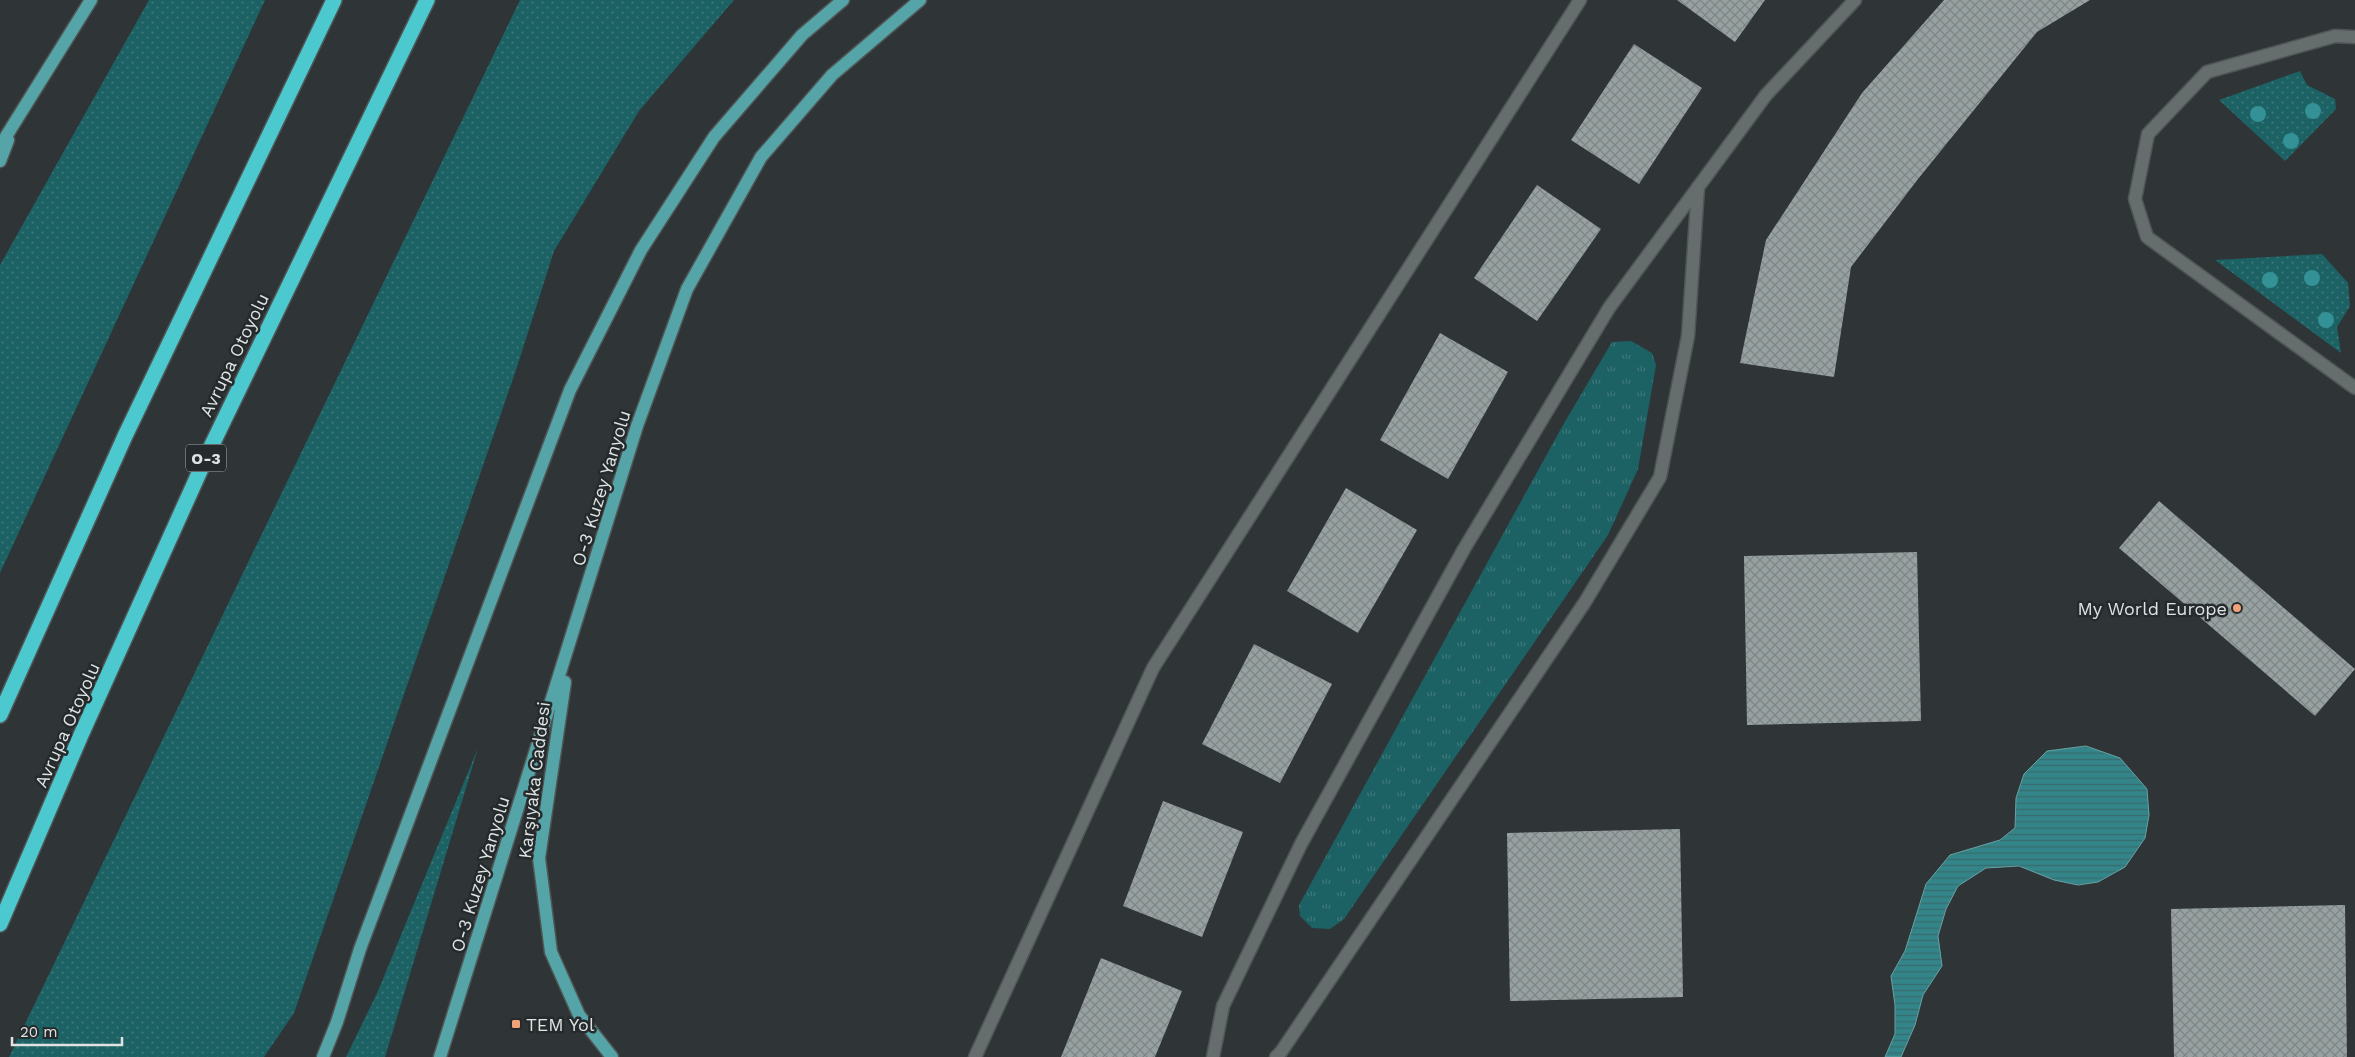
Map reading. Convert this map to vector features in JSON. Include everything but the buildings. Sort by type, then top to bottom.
[{"type":"highway","points":[[0,715],[126,436],[334,0]]},
{"type":"highway","name":"Avrupa Otoyolu","points":[[0,924],[80,735],[134,621],[209,451],[427,0]]},
{"type":"main road","points":[[0,146],[91,0]]},
{"type":"main road","points":[[323,1057],[337,1022],[367,931],[570,390],[641,250],[714,136],[802,35],[843,0]]},
{"type":"main road","name":"O-3 Kuzey Yanyolu","points":[[440,1057],[572,640],[637,426],[687,289],[761,158],[832,75],[920,0]]},
{"type":"main road","points":[[0,161],[16,121]]},
{"type":"main road","name":"Karşıyaka Caddesi","points":[[572,640],[539,858],[551,952],[579,1015],[612,1057]]},
{"type":"street","points":[[976,1057],[1153,668],[1580,0]]},
{"type":"street","points":[[1213,1057],[1223,1006],[1301,844],[1464,550],[1609,308],[1766,95],[1855,0]]},
{"type":"street","points":[[2355,37],[2335,36],[2207,72],[2148,134],[2135,199],[2147,237],[2355,388]]},
{"type":"street","points":[[1276,1057],[1584,602],[1660,478],[1688,336],[1698,187]]},
{"type":"green space","points":[[149,0],[265,0],[0,573],[0,265]]},
{"type":"green space","points":[[520,0],[734,0],[639,111],[554,251],[516,370],[294,1013],[264,1057],[9,1057]]},
{"type":"green space","points":[[2300,71],[2307,85],[2335,99],[2336,109],[2285,161],[2219,100]]},
{"type":"green space","points":[[2322,254],[2348,283],[2350,306],[2337,327],[2341,353],[2215,260]]},
{"type":"green space","points":[[1631,341],[1652,353],[1656,365],[1638,469],[1608,535],[1344,919],[1330,929],[1312,928],[1300,916],[1299,905],[1563,425],[1612,342]]},
{"type":"green space","points":[[478,748],[385,1057],[346,1057],[378,991]]},
{"type":"shaded area","points":[[2086,746],[2120,758],[2147,789],[2149,815],[2145,838],[2125,867],[2098,882],[2078,885],[2054,880],[2019,866],[1986,868],[1958,886],[1946,909],[1938,936],[1942,966],[1923,995],[1915,1025],[1901,1057],[1885,1057],[1895,1034],[1895,1005],[1891,976],[1905,951],[1926,884],[1950,855],[2000,840],[2015,828],[2016,798],[2024,774],[2047,751]]},
{"type":"place","name":"My World Europe","points":[[2237,608]]},
{"type":"place","name":"TEM Yol","points":[[516,1024]]}]
